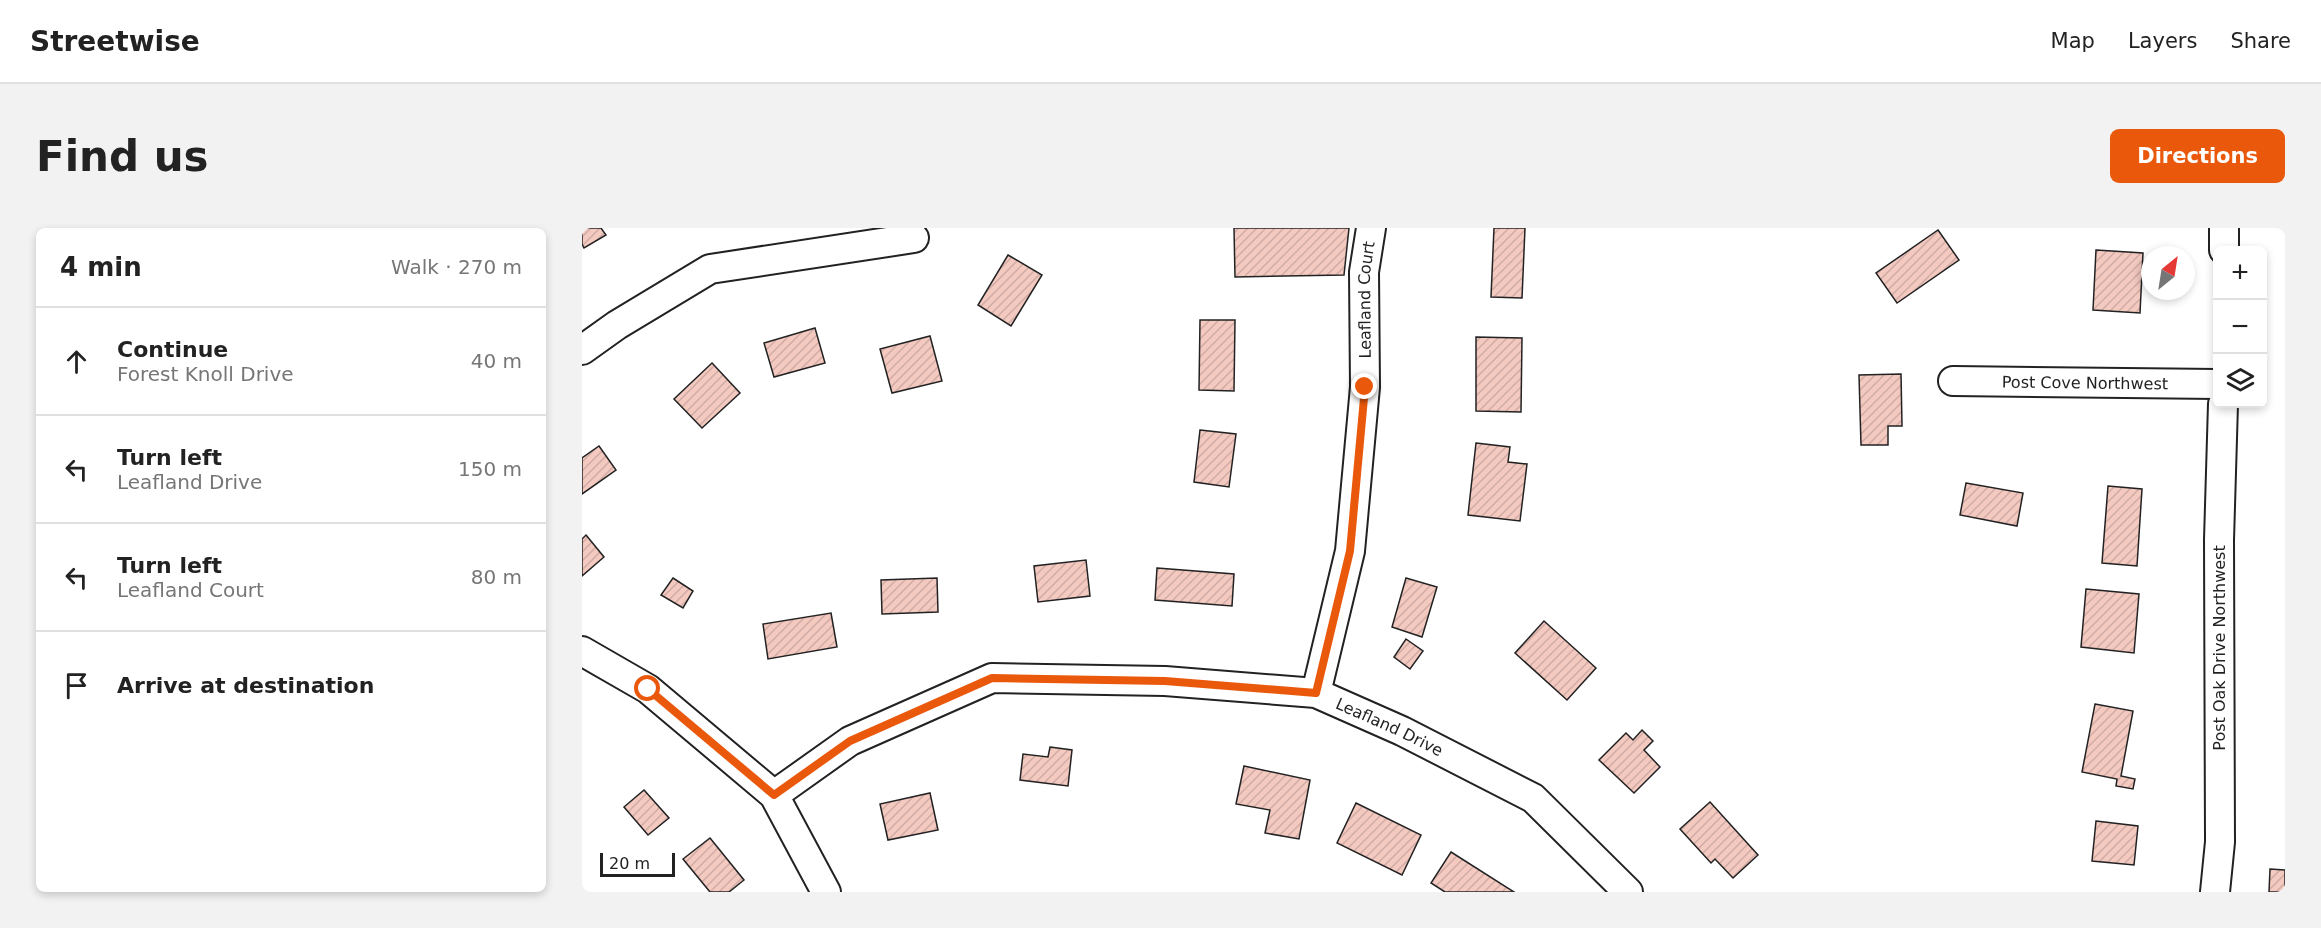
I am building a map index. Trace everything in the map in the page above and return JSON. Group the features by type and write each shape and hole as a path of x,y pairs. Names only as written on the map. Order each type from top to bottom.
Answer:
{"street":[{"name":"Leafland Court","path":"1316,693 1350,551 1365,387 1364,272 1371,228"},
{"path":"2224,228 2224,246"},
{"path":"582,350 617,325 710,269 914,238"},
{"name":"Post Cove Northwest","path":"1953,381 2213,384"},
{"name":"Post Oak Drive Northwest","path":"2215,892 2220,842 2219,540 2223,408"},
{"path":"582,651 648,689 774,795 826,892"},
{"name":"Leafland Drive","path":"774,795 850,741 992,678 1165,681 1316,693 1402,731 1533,798 1628,892"}],"building":[{"path":"582,228 601,228 606,235 584,248"},
{"path":"1234,228 1349,228 1344,275 1235,277"},
{"path":"1494,228 1525,228 1522,298 1491,297"},
{"path":"1938,230 1959,260 1897,303 1876,273"},
{"path":"2096,250 2141,253 2140,313 2093,310"},
{"path":"1008,255 1042,275 1011,326 978,305"},
{"path":"1200,320 1235,320 1234,391 1199,390"},
{"path":"815,328 825,363 774,377 764,343"},
{"path":"930,336 942,381 892,393 880,349"},
{"path":"1476,337 1522,338 1521,412 1476,411"},
{"path":"712,363 740,393 702,428 674,399"},
{"path":"1901,374 1902,426 1888,426 1888,445 1861,445 1859,375"},
{"path":"1200,430 1236,434 1229,487 1194,482"},
{"path":"1476,443 1510,447 1508,462 1527,464 1520,521 1468,515"},
{"path":"599,446 616,470 582,494 582,458"},
{"path":"1966,483 2023,493 2017,526 1960,515"},
{"path":"2108,486 2142,489 2137,566 2102,563"},
{"path":"586,535 604,557 582,576 582,539"},
{"path":"1086,560 1090,596 1038,602 1034,566"},
{"path":"1157,568 1234,574 1232,606 1155,600"},
{"path":"673,578 693,591 683,608 661,595"},
{"path":"937,578 938,612 882,614 881,580"},
{"path":"1406,578 1437,587 1422,637 1392,627"},
{"path":"2086,589 2139,594 2134,653 2081,647"},
{"path":"831,613 837,647 768,659 763,624"},
{"path":"1544,621 1596,668 1567,700 1515,653"},
{"path":"1406,639 1423,651 1410,669 1394,657"},
{"path":"2095,704 2133,711 2121,776 2135,779 2133,789 2116,786 2117,779 2082,772"},
{"path":"1642,730 1653,741 1644,750 1660,767 1634,793 1599,760 1626,733 1633,740"},
{"path":"1050,747 1072,750 1068,786 1020,780 1023,754 1048,757"},
{"path":"1244,766 1310,780 1299,839 1265,833 1270,810 1236,804"},
{"path":"644,790 669,818 648,835 624,807"},
{"path":"930,793 938,830 888,840 880,804"},
{"path":"1710,802 1758,855 1733,878 1715,859 1711,863 1680,829"},
{"path":"1356,803 1421,835 1402,875 1337,843"},
{"path":"2096,821 2138,826 2134,865 2092,861"},
{"path":"710,838 744,880 729,892 710,892 683,859"},
{"path":"1451,852 1514,892 1445,892 1431,883"},
{"path":"2270,869 2285,870 2285,892 2269,892"}],"route":[{"path":"648,689 774,795 850,741 992,678 1165,681 1316,693 1350,551 1365,387"}]}
